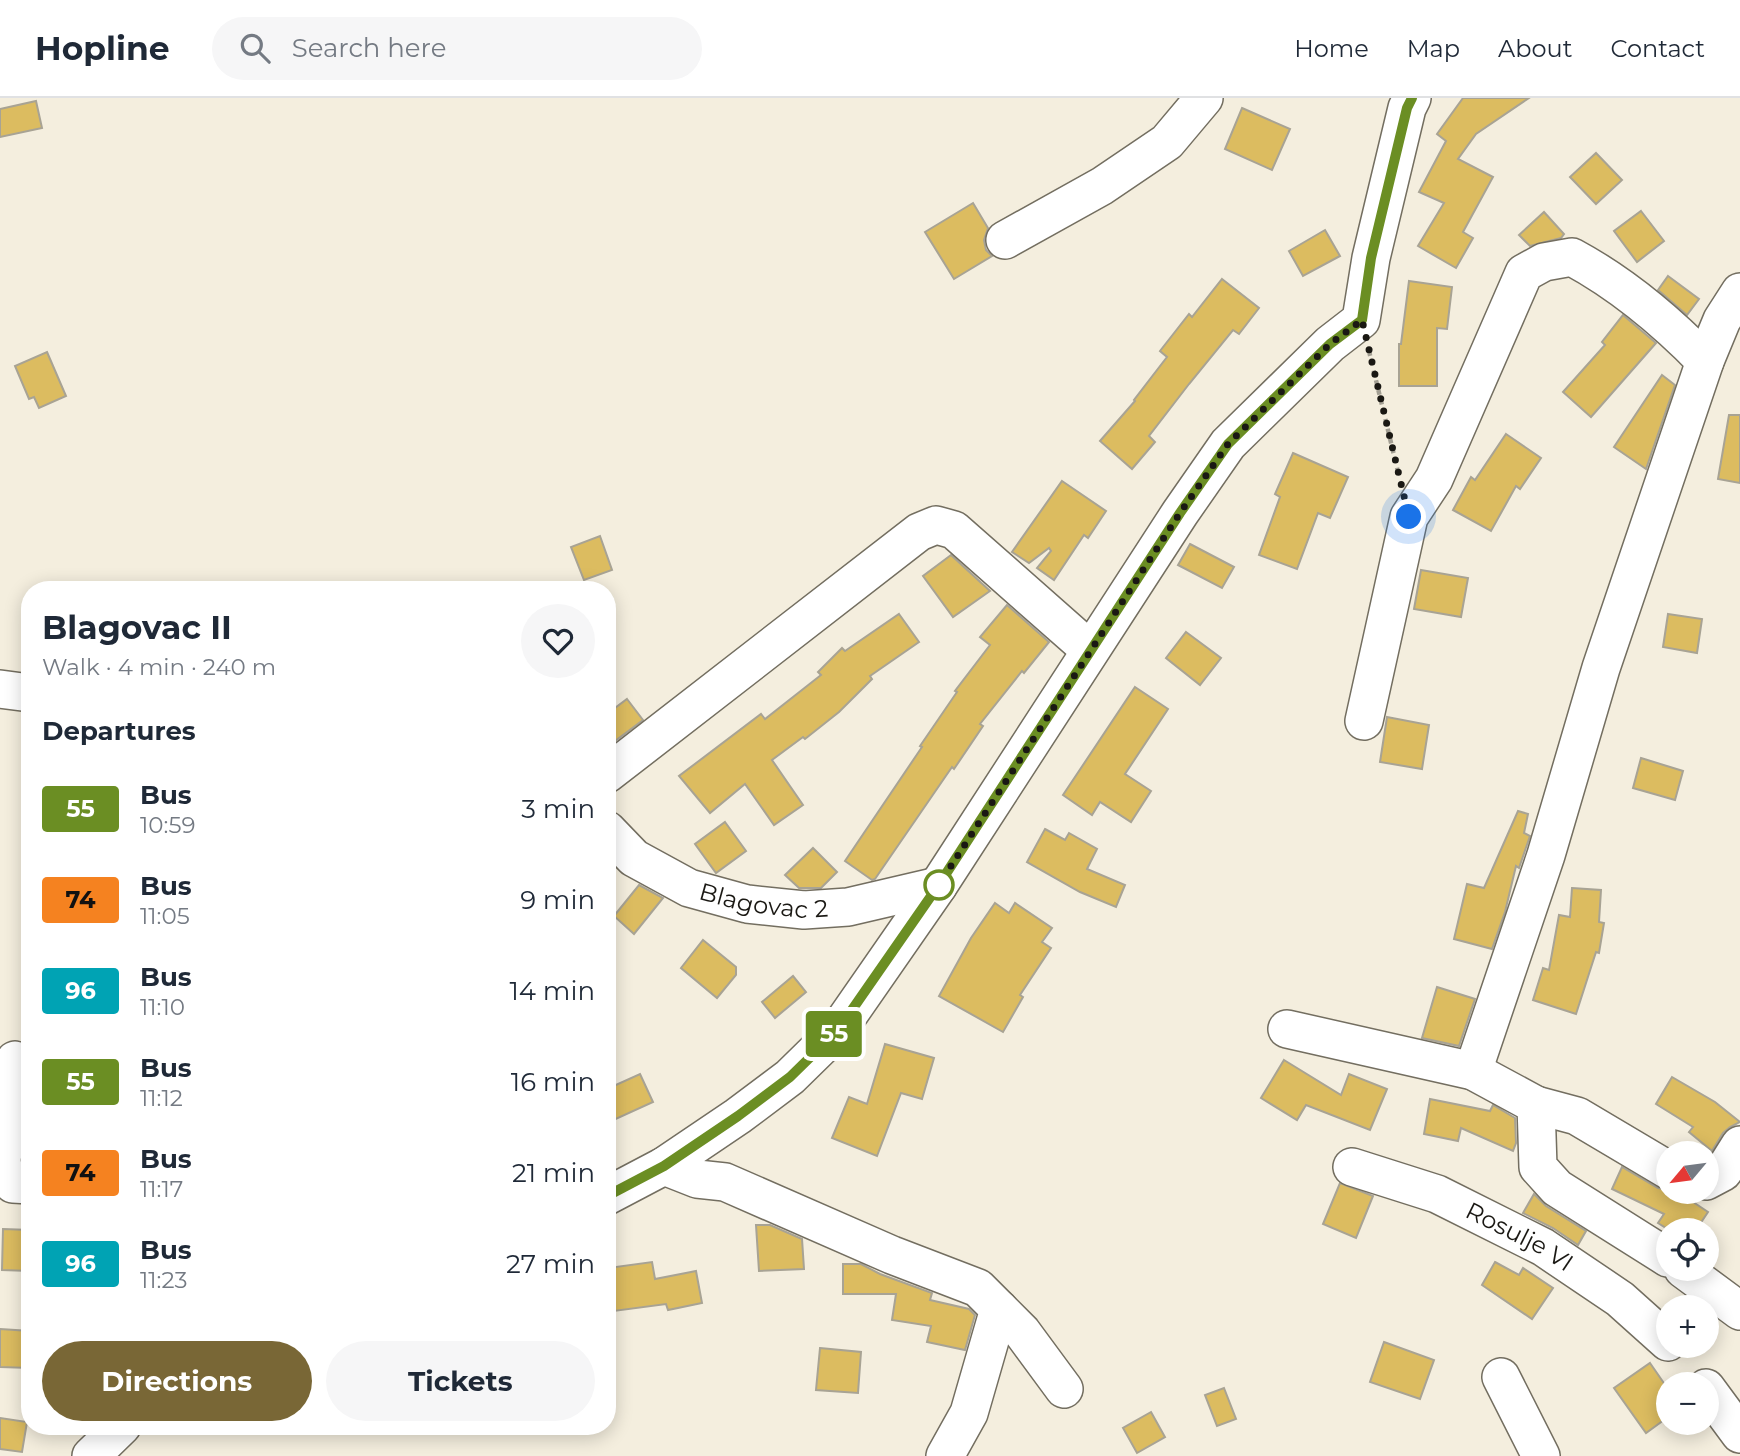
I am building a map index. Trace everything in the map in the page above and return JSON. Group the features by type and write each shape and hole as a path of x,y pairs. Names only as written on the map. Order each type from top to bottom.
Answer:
{"street":[{"path":"1005,240 1091,193 1157,149 1204,98"},
{"path":"616,1191 664,1166 738,1116 790,1077 838,1030 938,886 1090,650 1228,444 1330,344 1362,320 1371,258 1407,108 1412,98"},
{"path":"1364,721 1409,517 1434,479 1524,274 1544,262 1572,257 1621,287 1677,332 1705,361"},
{"path":"1473,1071 1546,855 1601,668 1705,361 1722,320 1740,292"},
{"path":"616,767 919,533 936,525 954,530 1090,650"},
{"path":"0,689 21,692"},
{"name":"Blagovac 2","path":"616,839 634,858 690,888 747,904 804,910 848,907 938,886"},
{"path":"1287,1029 1473,1071 1536,1105 1577,1116 1656,1163"},
{"path":"15,1060 2,1160 4,1175 13,1184 21,1184"},
{"path":"1536,1105 1538,1167 1557,1188 1656,1250"},
{"path":"1719,1174 1740,1145"},
{"path":"664,1166 697,1180 725,1182 892,1255 978,1288 1022,1332 1064,1389"},
{"name":"Rosulje VI","path":"1352,1167 1437,1194 1543,1247 1620,1299 1656,1332"},
{"path":"1699,1281 1740,1311"},
{"path":"945,1456 970,1413 999,1309"},
{"name":"Rosulje VI","path":"1681,1358 1693,1372"},
{"path":"1501,1377 1541,1456"},
{"path":"1719,1406 1740,1434"},
{"path":"91,1456 113,1435"}],"path":[{"path":"1362,320 1409,517"}],"building":[{"path":"1463,98 1529,98 1476,134 1458,159 1493,177 1463,232 1473,238 1456,268 1418,246 1444,203 1419,192 1446,141 1437,134"},
{"path":"36,101 42,128 0,137 0,109"},
{"path":"1242,108 1290,129 1272,170 1225,149"},
{"path":"1596,153 1622,180 1596,204 1570,177"},
{"path":"973,203 988,228 984,240 986,250 992,256 954,279 925,232"},
{"path":"1641,211 1664,241 1637,262 1614,231"},
{"path":"1544,212 1564,234 1561,238 1530,246 1519,235"},
{"path":"1325,230 1340,256 1303,276 1289,251"},
{"path":"1668,276 1699,299 1687,315 1658,290"},
{"path":"1222,279 1259,308 1239,334 1233,330 1189,384 1149,436 1155,442 1132,469 1100,441 1135,401 1167,357 1160,351 1189,314 1192,317"},
{"path":"1409,281 1452,287 1447,329 1437,328 1437,386 1399,386 1399,344"},
{"path":"1623,315 1656,343 1591,417 1563,392 1605,345 1602,342"},
{"path":"47,352 66,396 39,408 34,397 29,399 15,366"},
{"path":"1662,375 1675,385 1646,469 1614,447"},
{"path":"1729,415 1740,415 1740,483 1718,479"},
{"path":"1506,434 1541,458 1520,489 1516,486 1491,531 1453,510 1471,477 1475,480"},
{"path":"1293,453 1348,477 1330,518 1318,513 1297,569 1259,555 1280,497 1275,494"},
{"path":"1062,481 1106,511 1088,538 1084,535 1054,580 1037,568 1051,551 1049,548 1029,563 1012,552"},
{"path":"600,536 612,570 584,580 571,547"},
{"path":"1190,544 1234,567 1222,588 1178,565"},
{"path":"951,555 990,591 953,617 923,576"},
{"path":"1421,570 1468,578 1461,617 1414,609"},
{"path":"1007,605 1049,642 980,724 983,726 954,769 952,767 872,880 845,861 922,747 920,746 957,692 955,691 990,645 980,637"},
{"path":"899,614 919,642 870,676 872,679 839,712 805,739 803,737 772,760 803,805 774,825 745,784 710,813 679,776 761,714 765,719 821,675 818,672 842,648 845,651"},
{"path":"1668,614 1702,619 1697,653 1663,647"},
{"path":"1186,632 1221,658 1200,685 1166,658"},
{"path":"1135,687 1168,709 1125,774 1151,791 1131,822 1100,802 1092,815 1063,795"},
{"path":"627,699 643,720 616,740 616,707"},
{"path":"1387,717 1429,725 1422,769 1380,762"},
{"path":"1641,758 1683,771 1675,800 1633,788"},
{"path":"1518,811 1528,814 1524,833 1530,836 1519,868 1516,866 1505,912 1492,949 1454,939 1467,884 1484,888"},
{"path":"725,822 746,851 716,873 695,844"},
{"path":"1045,829 1065,840 1069,833 1097,849 1087,869 1125,885 1116,907 1080,892 1027,862"},
{"path":"813,848 837,872 821,888 799,888 785,875"},
{"path":"639,885 663,898 634,934 616,918 616,914"},
{"path":"1572,888 1601,890 1599,922 1604,923 1599,953 1596,952 1576,1014 1533,1000 1543,968 1549,970 1559,915 1570,917"},
{"path":"995,903 1009,913 1015,903 1052,928 1042,942 1051,948 1020,995 1023,997 1003,1032 939,996 971,938"},
{"path":"703,940 736,967 736,975 717,998 681,968"},
{"path":"793,976 806,992 775,1018 762,1002"},
{"path":"1437,987 1475,999 1459,1046 1422,1038"},
{"path":"885,1044 934,1058 922,1099 901,1093 877,1156 832,1138 849,1097 867,1104"},
{"path":"1284,1060 1341,1095 1349,1074 1387,1089 1370,1130 1306,1105 1297,1120 1261,1098"},
{"path":"640,1074 653,1102 616,1119 616,1085"},
{"path":"1672,1077 1715,1102 1740,1122 1723,1133 1718,1141 1700,1141 1689,1132 1693,1127 1656,1104"},
{"path":"1430,1099 1490,1111 1493,1105 1515,1118 1516,1143 1513,1151 1461,1128 1458,1141 1424,1134"},
{"path":"1622,1167 1656,1187 1656,1204 1696,1204 1708,1212 1704,1218 1661,1218 1664,1214 1612,1189"},
{"path":"1340,1183 1373,1196 1356,1238 1323,1224"},
{"path":"1534,1194 1546,1206 1586,1231 1578,1245 1553,1228 1523,1213"},
{"path":"756,1225 770,1225 802,1239 804,1269 759,1271"},
{"path":"3,1229 21,1230 21,1271 2,1270"},
{"path":"652,1262 655,1279 696,1271 702,1303 668,1310 666,1304 616,1311 616,1267"},
{"path":"1495,1262 1519,1275 1523,1268 1553,1288 1532,1319 1482,1285"},
{"path":"843,1264 861,1264 932,1293 930,1300 969,1309 975,1315 965,1350 927,1342 931,1326 892,1320 896,1294 843,1294"},
{"path":"0,1329 21,1330 21,1368 0,1367"},
{"path":"1384,1342 1434,1360 1420,1399 1370,1382"},
{"path":"820,1348 861,1352 858,1393 816,1390"},
{"path":"1650,1363 1656,1372 1656,1426 1646,1433 1614,1388"},
{"path":"1224,1388 1236,1419 1217,1426 1205,1395"},
{"path":"1151,1412 1165,1437 1137,1453 1123,1428"},
{"path":"0,1418 21,1421 21,1435 25,1435 22,1452 0,1449"}],"bus line":[{"name":"55","path":"616,1191 664,1166 738,1116 790,1077 838,1030 938,886 1054,705 1228,444 1330,344 1362,320 1371,258 1407,108 1412,98"}],"route":[{"path":"939,885 1054,705 1228,444 1330,344 1362,320 1409,517"}]}
